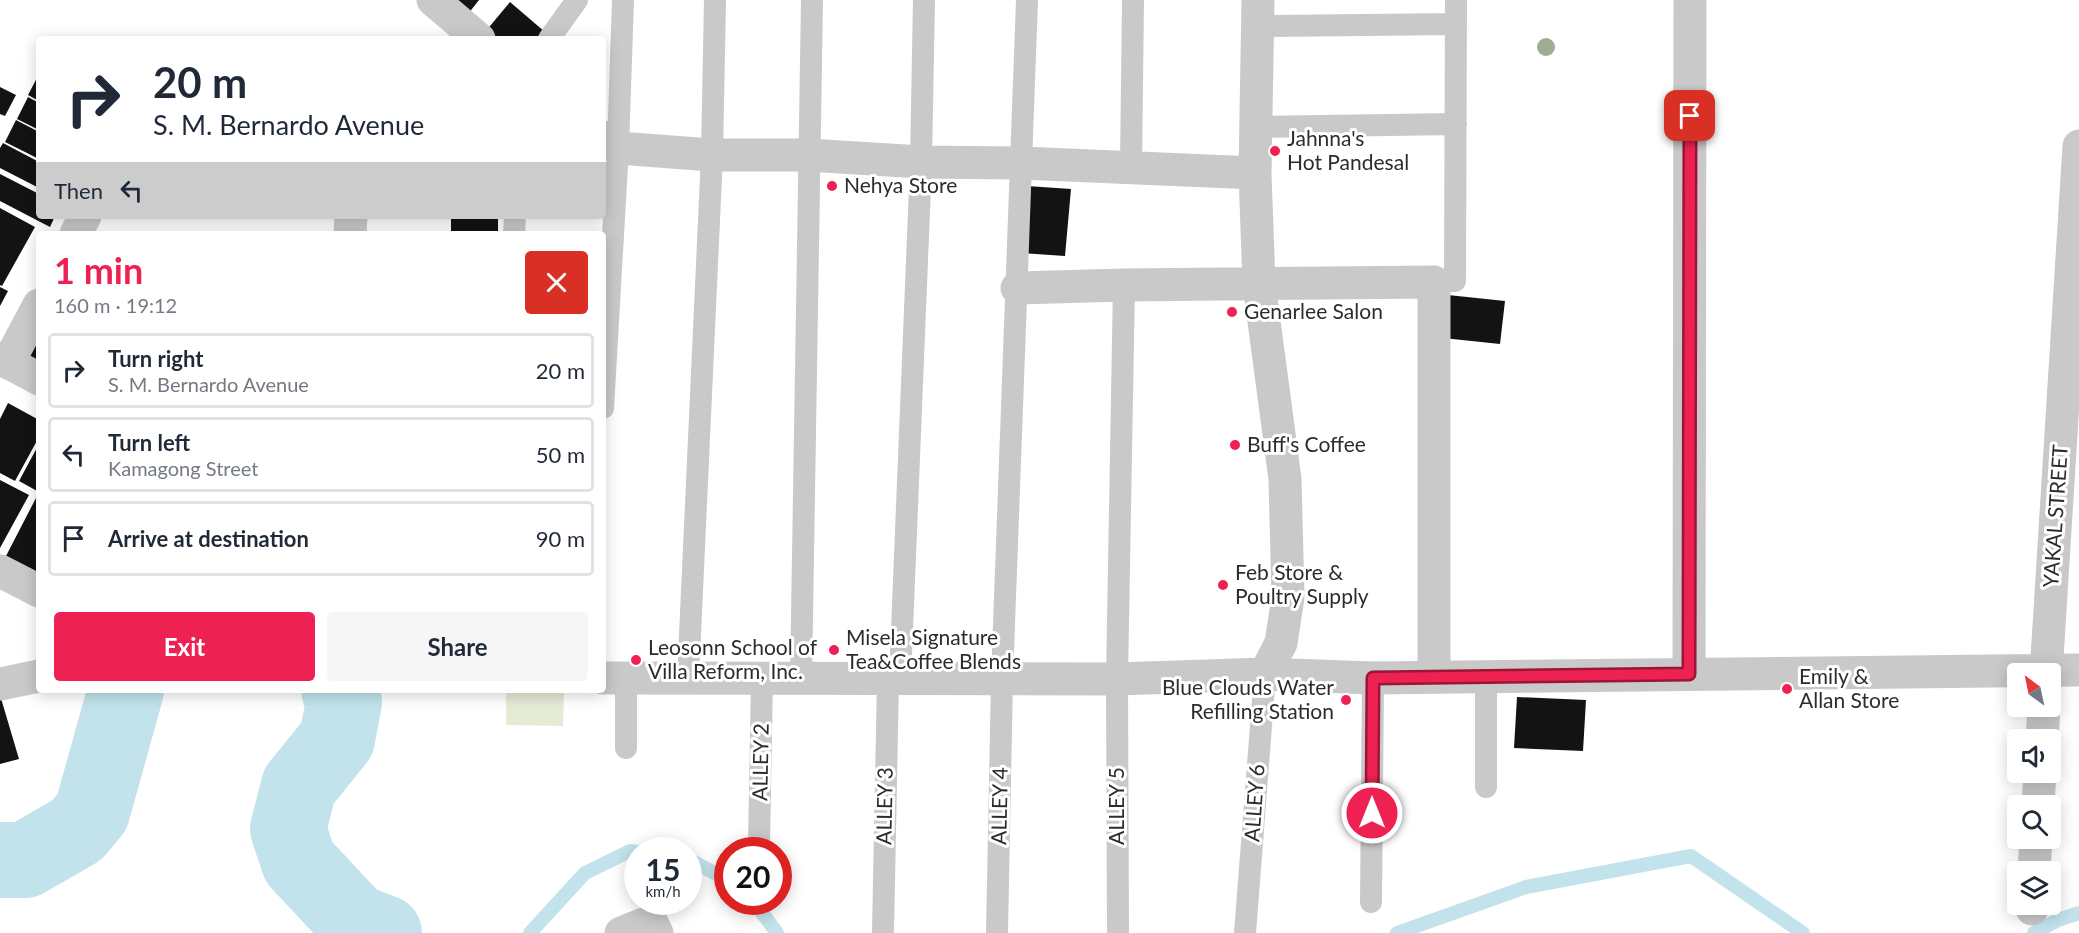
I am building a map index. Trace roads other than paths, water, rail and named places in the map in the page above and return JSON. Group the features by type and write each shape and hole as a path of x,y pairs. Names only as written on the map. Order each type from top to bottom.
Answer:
{"street":[{"path":"433,0 475,36"},
{"path":"1689,674 1690,0"},
{"path":"1258,13 1255,173 1259,284 1285,479 1288,597 1281,643 1265,674"},
{"path":"610,143 712,154 808,155 921,162 1021,163 1255,173"},
{"name":"YAKAL STREET","path":"2047,663 2079,146"},
{"path":"1017,288 1434,282 1434,677"},
{"path":"36,310 4,360 36,377"},
{"path":"0,571 36,589"},
{"path":"2061,671 2079,670"},
{"path":"615,678 1117,679 1265,674 1373,678 2007,672"},
{"path":"0,684 36,676"},
{"path":"621,933 654,927"}],"lane":[{"path":"551,36 577,0"},
{"path":"606,294 610,143 623,0"},
{"path":"688,678 712,154 715,0"},
{"path":"801,679 812,0"},
{"name":"ALLEY 3","path":"883,933 921,162 924,0"},
{"name":"ALLEY 4","path":"997,933 1002,679 1027,0"},
{"path":"1131,167 1133,0"},
{"path":"1434,282 1455,281 1456,0"},
{"path":"1258,13 1456,24"},
{"path":"1257,127 1456,124"},
{"name":"ALLEY 5","path":"1118,933 1117,679 1124,285"},
{"name":"ALLEY 6","path":"1245,933 1265,674"},
{"path":"1486,676 1486,787"},
{"path":"615,678 626,748"},
{"name":"ALLEY 2","path":"759,837 762,678"},
{"path":"1371,902 1373,678"}],"waterway":[{"path":"0,860 25,860 77,830 92,812 125,693"},
{"path":"340,693 344,702 337,739 299,786 288,829 299,862 355,922 384,933"},
{"path":"530,933 585,873 624,854"},
{"path":"1397,933 1526,887 1691,856 1803,933"},
{"path":"702,866 714,873"},
{"path":"2034,933 2058,920 2079,913"},
{"path":"764,915 777,933"}],"place":[{"name":"Jahnna's Hot Pandesal","path":"1275,151"},
{"name":"Nehya Store","path":"832,186"},
{"name":"Genarlee Salon","path":"1232,312"},
{"name":"Buff's Coffee","path":"1235,445"},
{"name":"Feb Store & Poultry Supply","path":"1223,585"},
{"name":"Misela Signature Tea&Coffee Blends","path":"834,650"},
{"name":"Leosonn School of Villa Reform, Inc.","path":"636,660"},
{"name":"Emily & Allan Store","path":"1787,689"},
{"name":"Blue Clouds Water Refilling Station","path":"1346,700"}]}
